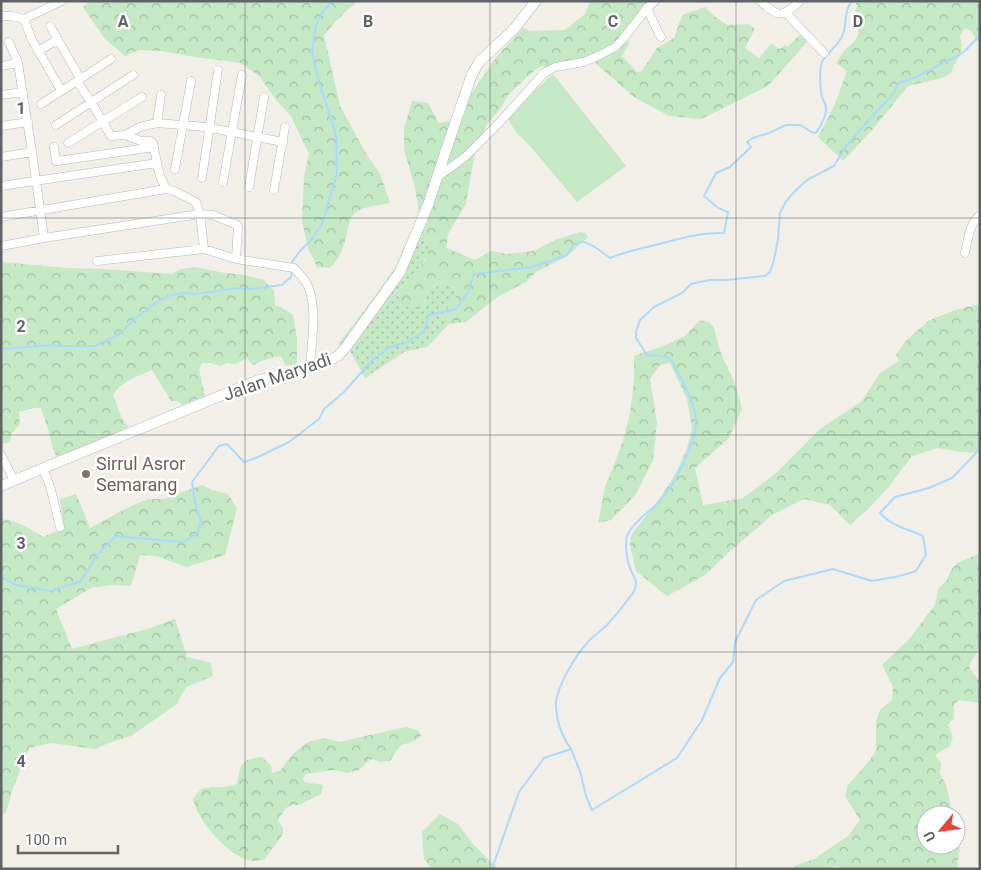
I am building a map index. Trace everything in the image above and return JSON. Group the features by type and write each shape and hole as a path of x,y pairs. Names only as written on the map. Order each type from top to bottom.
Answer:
{"street":[{"path":"1,16 24,19 62,1"},
{"name":"Jalan Maryadi","path":"1,486 259,380 310,368 338,356 397,278 428,205 472,74 480,62 514,29 536,1"},
{"path":"436,178 465,157 544,73 555,67 584,62 615,47 624,39 647,8 655,1"},
{"path":"760,1 777,14 786,13 800,1"},
{"path":"647,8 661,37"},
{"path":"786,13 824,53"},
{"path":"24,19 32,40 61,90"},
{"path":"50,26 110,136 125,135 140,127 157,123 210,128 283,142"},
{"path":"38,51 57,40"},
{"path":"9,42 18,63 44,238"},
{"path":"41,104 111,59"},
{"path":"1,66 18,63"},
{"path":"202,178 218,70"},
{"path":"223,182 242,74"},
{"path":"56,125 133,75"},
{"path":"175,169 191,81"},
{"path":"1,95 23,92"},
{"path":"157,123 161,95"},
{"path":"249,187 264,97"},
{"path":"68,143 142,98"},
{"path":"1,126 28,122"},
{"path":"274,190 285,127"},
{"path":"125,135 141,141 150,140 153,143 160,176 166,189"},
{"path":"54,147 56,161 154,148"},
{"path":"1,157 32,152"},
{"path":"1,186 157,163"},
{"path":"1,217 166,189 196,202 200,214 204,249"},
{"path":"1,246 200,214 213,215 237,225 236,259"},
{"path":"965,254 975,219 980,215"},
{"path":"97,261 204,249 236,259 292,267 305,281 311,296 313,335 310,368"},
{"path":"1,455 14,480"},
{"path":"43,469 50,486 60,527"}],"green space":[{"path":"90,1 357,1 324,35 340,106 364,150 380,174 390,203 369,207 356,212 350,221 344,245 335,262 330,268 317,267 308,248 302,221 304,177 309,154 291,116 276,100 260,77 241,63 161,51 139,50 125,56 105,39 83,7"},
{"path":"590,1 652,1 625,36 629,44 622,56 637,72 642,71 657,48 674,38 682,15 705,7 727,25 748,24 755,29 745,48 759,58 771,44 780,49 785,45 788,47 799,35 808,41 768,86 701,119 669,116 634,97 593,61 562,69 541,66 508,95 486,126 474,157 466,204 448,234 446,248 475,260 491,251 508,254 534,251 555,240 581,232 588,237 566,257 536,272 526,282 496,298 466,322 449,324 446,311 457,295 455,288 447,284 440,283 432,286 420,308 416,309 406,306 400,301 397,294 400,288 416,278 420,266 428,255 428,243 423,232 428,220 419,214 415,188 404,149 404,129 412,101 428,103 439,123 463,118 471,94 497,56 523,28 530,31 565,30 585,14"},
{"path":"855,1 980,1 980,41 977,41 971,31 965,28 960,36 960,53 951,73 942,78 908,86 873,129 843,161 818,137 835,104 847,71 836,63 844,51 855,41 859,33 853,21 857,6"},
{"path":"553,74 626,166 577,202 516,132 508,120 531,94"},
{"path":"419,214 428,220 424,231 428,245 428,254 420,266 415,279 400,288 424,303 431,287 437,283 455,288 457,295 448,306 447,319 449,324 427,347 404,352 365,378 350,351 338,344 395,268"},
{"path":"1,262 171,274 181,269 195,267 264,280 274,291 275,305 293,315 297,339 297,364 286,366 281,356 253,365 247,358 236,364 228,363 220,366 202,363 199,369 205,396 182,405 177,401 171,401 152,370 125,383 113,395 121,416 130,430 78,450 56,456 41,408 33,408 19,412 20,424 12,433 10,442 1,444"},
{"path":"980,304 980,453 938,448 912,456 887,489 850,525 830,505 804,499 772,515 705,575 667,596 636,571 630,545 631,535 660,498 677,471 687,448 692,429 687,399 670,363 660,365 650,379 657,422 653,460 636,494 611,520 598,523 605,487 622,444 630,414 634,381 634,356 685,336 700,320 709,322 713,326 722,356 735,383 742,409 729,438 695,468 703,505 743,498 775,474 820,429 862,401 880,373 899,361 896,355 905,342 928,321 955,310"},
{"path":"202,485 228,494 237,508 225,555 187,567 156,556 140,555 131,586 112,585 91,588 56,609 72,649 147,629 175,619 187,657 211,663 213,676 186,687 177,704 131,736 95,749 51,743 29,748 13,788 6,813 1,814 1,520 17,522 43,537 64,528 60,499 76,494 90,528 148,499 164,499"},
{"path":"980,553 980,649 969,666 980,682 980,703 959,700 954,704 954,719 948,725 953,736 950,746 935,755 941,763 940,773 946,785 951,805 916,805 916,855 959,855 957,869 840,869 840,867 834,866 830,869 795,869 794,866 814,859 848,836 860,820 845,796 848,785 870,760 876,750 876,721 880,710 892,700 893,687 882,665 910,638 935,605 938,589 947,580 951,570 957,563"},
{"path":"406,727 418,730 421,736 401,746 390,761 379,762 373,759 368,761 359,770 347,773 334,770 306,774 303,778 304,782 323,785 321,794 299,805 292,805 286,808 278,820 283,828 283,834 264,860 252,861 244,859 227,848 212,833 195,806 193,799 201,789 237,784 242,764 249,759 262,757 271,765 272,773 280,771 292,755 311,741 325,738 339,742"},
{"path":"440,814 458,824 473,844 498,869 431,869 424,858 422,832"}],"waterway":[{"path":"292,265 300,251 311,240 322,224 337,173 336,135 317,75 312,51 316,25 321,14 332,1"},
{"path":"1,577 16,585 51,591 81,581 97,555 116,536 183,542 198,533 201,520 196,508 192,482 219,446 227,444 244,462 289,442 319,419 324,409 344,392 374,358 390,347 405,343 424,332 429,315 456,309 468,292 474,274 532,267 567,255 574,244 584,242 595,247 610,258 691,236 724,233 728,212 718,208 704,196 716,173 730,167 751,147 747,142 753,138 786,125 801,125 816,133 826,111 821,90 821,65 824,58 841,38 849,5 852,1"},
{"path":"571,749 562,733 557,715 556,703 560,688 568,671 583,648 607,625 634,591 636,581 629,565 626,551 628,534 631,528 660,501 669,489 690,449 695,429 696,420 693,404 671,360 663,356 647,355 636,338 640,320 654,307 682,293 691,284 709,280 765,276 770,272 778,239 780,213 793,193 807,180 834,166 847,145 893,94 899,83 916,77 961,54 980,35"},
{"path":"1,349 50,345 95,346 118,335 137,317 168,296 182,293 197,294 237,288 250,289 282,285 291,277 292,270"},
{"path":"492,869 519,792 544,758 571,749 592,810 677,758 702,720 720,678 733,662 735,642 756,600 784,581 833,569 872,581 916,571 926,555 923,536 894,524 880,513 895,497 929,488 952,478 980,449"}],"place":[{"name":"Sirrul Asror Semarang","path":"86,474"}]}
